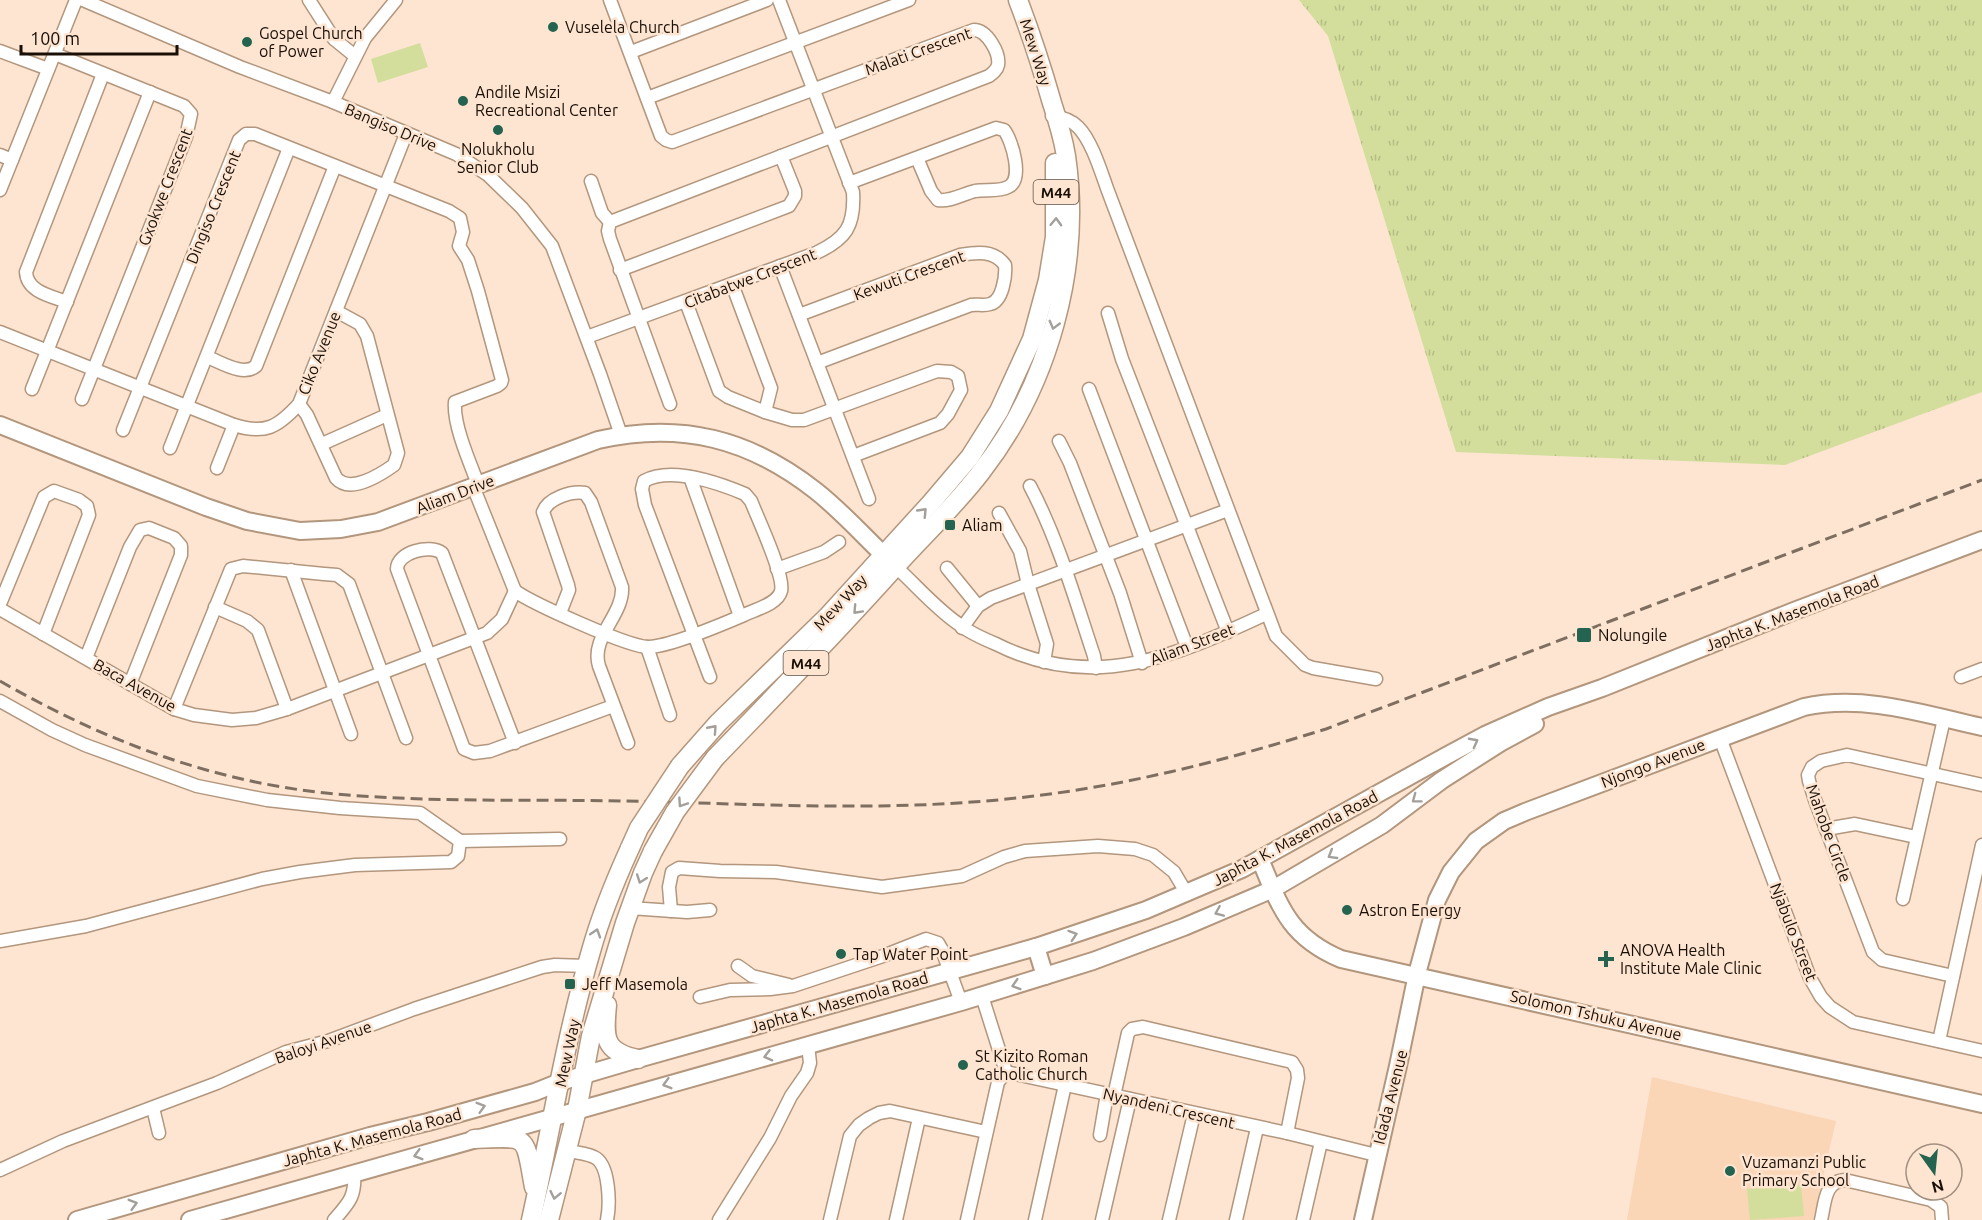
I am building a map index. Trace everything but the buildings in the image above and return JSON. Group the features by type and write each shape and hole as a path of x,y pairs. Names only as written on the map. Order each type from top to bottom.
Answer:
{"main road":[{"name":"Mew Way","path":"549,1220 577,1110 586,1053 611,965 642,873 653,851 675,812 716,758 890,561 970,457 999,411 1032,339 1048,280 1055,237 1054,112 1036,45 1018,0"},
{"name":"Aliam Drive","path":"0,425 206,507 247,521 300,531 341,529 378,522 577,447 621,435 684,433 717,439 757,453 781,465 817,492 890,561"},
{"name":"Japhta K. Masemola Road","path":"77,1220 370,1136 513,1098 638,1059 1036,947 1146,910 1187,894 1260,859 1485,735 1548,707 1982,540"},
{"name":"Mew Way","path":"531,1220 587,966 608,899 639,828 680,766 718,723 827,617 890,561"},
{"name":"Japhta K. Masemola Road","path":"190,1220 229,1214 354,1173 982,996 1184,927 1273,889 1382,825 1442,780 1500,743 1602,688"},
{"name":"Njongo Avenue","path":"1417,974 1441,890 1462,856 1476,841 1504,821 1804,707 1824,703 1879,705 1982,727"},
{"name":"Solomon Tshuku Avenue","path":"1260,859 1286,915 1299,933 1320,949 1341,958 1982,1104"},
{"path":"1036,947 1045,976"},
{"path":"611,965 606,1021 607,1039 616,1052 638,1059"},
{"name":"Idada Avenue","path":"1363,1220 1417,974"},
{"path":"474,1139 512,1137 526,1146 536,1197"}],"street":[{"path":"0,190 6,158 55,54 76,0"},
{"name":"Bangiso Drive","path":"83,0 240,67 333,102 464,159 488,175 522,208 552,246 621,435"},
{"path":"309,0 330,33 355,56"},
{"path":"333,102 371,29 396,0"},
{"path":"625,0 611,3 662,136 666,140 672,142 813,89"},
{"path":"631,52 767,0"},
{"name":"Citabatwe Crescent","path":"587,337 828,248 844,234 852,219 854,203 849,183 779,0"},
{"path":"647,98 909,0"},
{"name":"Malati Crescent","path":"813,89 974,30 980,30 988,36 998,61 995,72 988,76 831,136"},
{"path":"0,51 48,69"},
{"name":"Gxokwe Crescent","path":"55,54 184,106 191,114 186,137 82,399"},
{"path":"67,302 30,286 26,279 26,272 103,74"},
{"path":"33,389 46,351 150,92"},
{"path":"1054,112 1078,126 1095,160 1266,614 1280,641 1305,665 1321,670 1376,679"},
{"path":"849,183 991,129 1000,129 1007,135 1014,153 1014,180 1006,188 980,190 946,200 938,200 931,191 917,158"},
{"name":"Dingiso Crescent","path":"140,387 239,140 250,133 385,186"},
{"name":"Ciko Avenue","path":"0,333 94,368 234,425 247,429 265,429 276,425 299,404 406,134"},
{"path":"610,222 831,136"},
{"path":"170,448 289,148"},
{"path":"620,270 789,206 795,196 795,191 781,156"},
{"path":"207,357 241,370 249,370 256,366 335,166"},
{"path":"591,181 602,213 610,222"},
{"path":"385,186 449,211 459,216 461,221 463,232 459,246 468,260 482,303 502,380 496,386 455,402 455,414 476,485 515,591 560,614 633,645 647,647 661,645 693,634 740,616 778,598 782,590 777,569 748,497 737,491 690,477 655,477 644,481 642,489 645,505 693,634 710,677"},
{"path":"610,222 608,231 620,270 670,404"},
{"name":"Kewuti Crescent","path":"799,315 960,255 986,253 994,255 1005,265 1000,293 990,304 971,305 817,363"},
{"path":"780,266 869,499"},
{"path":"732,284 771,388 765,412"},
{"path":"686,302 719,391 765,412 798,421 936,371 951,372 960,380 960,393 945,419 853,456"},
{"path":"299,404 307,415 336,478 340,482 352,484 364,480 392,466 398,457 364,328 355,320 336,311"},
{"path":"1108,314 1122,359 1228,632"},
{"path":"123,430 140,387"},
{"path":"1089,389 1187,647"},
{"path":"322,444 387,415"},
{"path":"217,468 234,425"},
{"path":"1059,441 1070,463 1130,622 1142,663"},
{"path":"690,477 740,616"},
{"path":"1030,486 1065,570 1096,668"},
{"path":"0,604 44,497 54,491 79,500 87,506 89,514 43,634"},
{"path":"560,614 569,590 543,512 550,502 571,493 585,493 591,502 622,587 621,598 597,650 597,661 628,743"},
{"path":"962,627 978,606 992,598 1228,510"},
{"path":"999,513 1020,551 1047,644 1044,662"},
{"path":"86,658 130,547 138,533 149,528 174,538 181,546 181,555 130,684"},
{"path":"777,569 825,552 839,542"},
{"path":"515,743 442,553 434,548 411,554 398,562 397,569 464,749 482,753 515,743 613,706"},
{"name":"Aliam Street","path":"890,561 941,611 962,627 1012,652 1044,662 1096,668 1142,663 1228,632 1266,614"},
{"path":"174,709 228,573 234,567 291,570 337,576 347,582 406,738"},
{"path":"947,568 978,606"},
{"path":"291,570 351,734"},
{"name":"Baca Avenue","path":"0,609 174,709 216,719 244,720 287,709 475,638 494,627 501,619 515,591"},
{"path":"215,607 247,621 258,630 287,709"},
{"path":"647,647 670,715"},
{"path":"1960,677 1982,669"},
{"path":"0,701 52,730 85,745 197,786 267,800 420,813 460,841 560,839"},
{"path":"1903,899 1944,718"},
{"name":"Njabulo Street","path":"1720,738 1810,978 1821,997 1830,1007 1853,1022 1982,1051"},
{"name":"Mahobe Circle","path":"1953,976 1882,960 1876,956 1870,947 1826,829 1809,781 1810,771 1816,764 1835,756 1846,755 1982,785"},
{"path":"1826,829 1855,824 1916,837"},
{"path":"0,940 86,926 262,879 300,872 354,865 451,862 458,856 460,841"},
{"path":"1939,1041 1982,845"},
{"path":"671,911 670,882 672,872 679,868 720,872 776,873 882,887 962,876 1004,857 1025,851 1098,846 1135,849 1153,855 1174,872 1187,894"},
{"path":"630,908 671,911 710,910"},
{"path":"700,997 730,990 793,986 884,956 926,939 938,943 942,950 961,1002"},
{"name":"Baloyi Avenue","path":"0,1170 63,1141 217,1083 285,1052 328,1041 414,1009 532,970 555,965 587,966"},
{"path":"738,966 752,976 793,986"},
{"path":"967,1220 998,1082 1006,1072 982,996"},
{"path":"1100,1136 1128,1033 1132,1029 1143,1027 1292,1062 1298,1070 1298,1078 1287,1133"},
{"path":"719,1220 770,1138 791,1096 807,1073 810,1063 808,1045"},
{"name":"Nyandeni Crescent","path":"1006,1072 1287,1133 1376,1155"},
{"path":"1038,1219 1065,1085"},
{"path":"1102,1220 1130,1099"},
{"path":"153,1108 159,1133"},
{"path":"830,1220 848,1141 859,1125 879,1113 886,1111 986,1132"},
{"path":"1169,1220 1194,1114"},
{"path":"897,1220 919,1118"},
{"path":"1236,1220 1257,1128"},
{"path":"1303,1220 1322,1142"},
{"path":"566,1151 592,1155 601,1163 607,1184 608,1220"},
{"path":"334,1220 353,1194 354,1173"},
{"path":"1821,1220 1829,1189 1841,1180 1931,1200 1941,1207 1942,1220"}],"shaded area":[{"name":"Vuzamanzi Public Primary School","path":"1652,1077 1836,1121 1813,1220 1627,1220"}],"green space":[{"path":"1299,0 1982,0 1982,392 1785,465 1456,452 1328,36"},
{"path":"420,43 428,67 378,83 371,59"},
{"path":"1801,1184 1804,1216 1750,1220 1747,1189"}],"railway":[{"path":"0,681 77,721 157,754 240,779 326,793 438,799 830,806 932,804 1034,796 1145,777 1218,760 1326,729 1982,480"}],"place":[{"name":"Vuselela Church","path":"553,27"},
{"name":"Gospel Church of Power","path":"247,42"},
{"name":"Andile Msizi Recreational Center","path":"463,101"},
{"name":"Nolukholu Senior Club","path":"498,130"},
{"name":"Aliam","path":"950,525"},
{"name":"Nolungile","path":"1584,635"},
{"name":"Astron Energy","path":"1347,910"},
{"name":"Tap Water Point","path":"841,954"},
{"name":"ANOVA Health Institute Male Clinic","path":"1606,959"},
{"name":"Jeff Masemola","path":"570,984"},
{"name":"St Kizito Roman Catholic Church","path":"963,1065"},
{"name":"Vuzamanzi Public Primary School","path":"1730,1171"}]}
